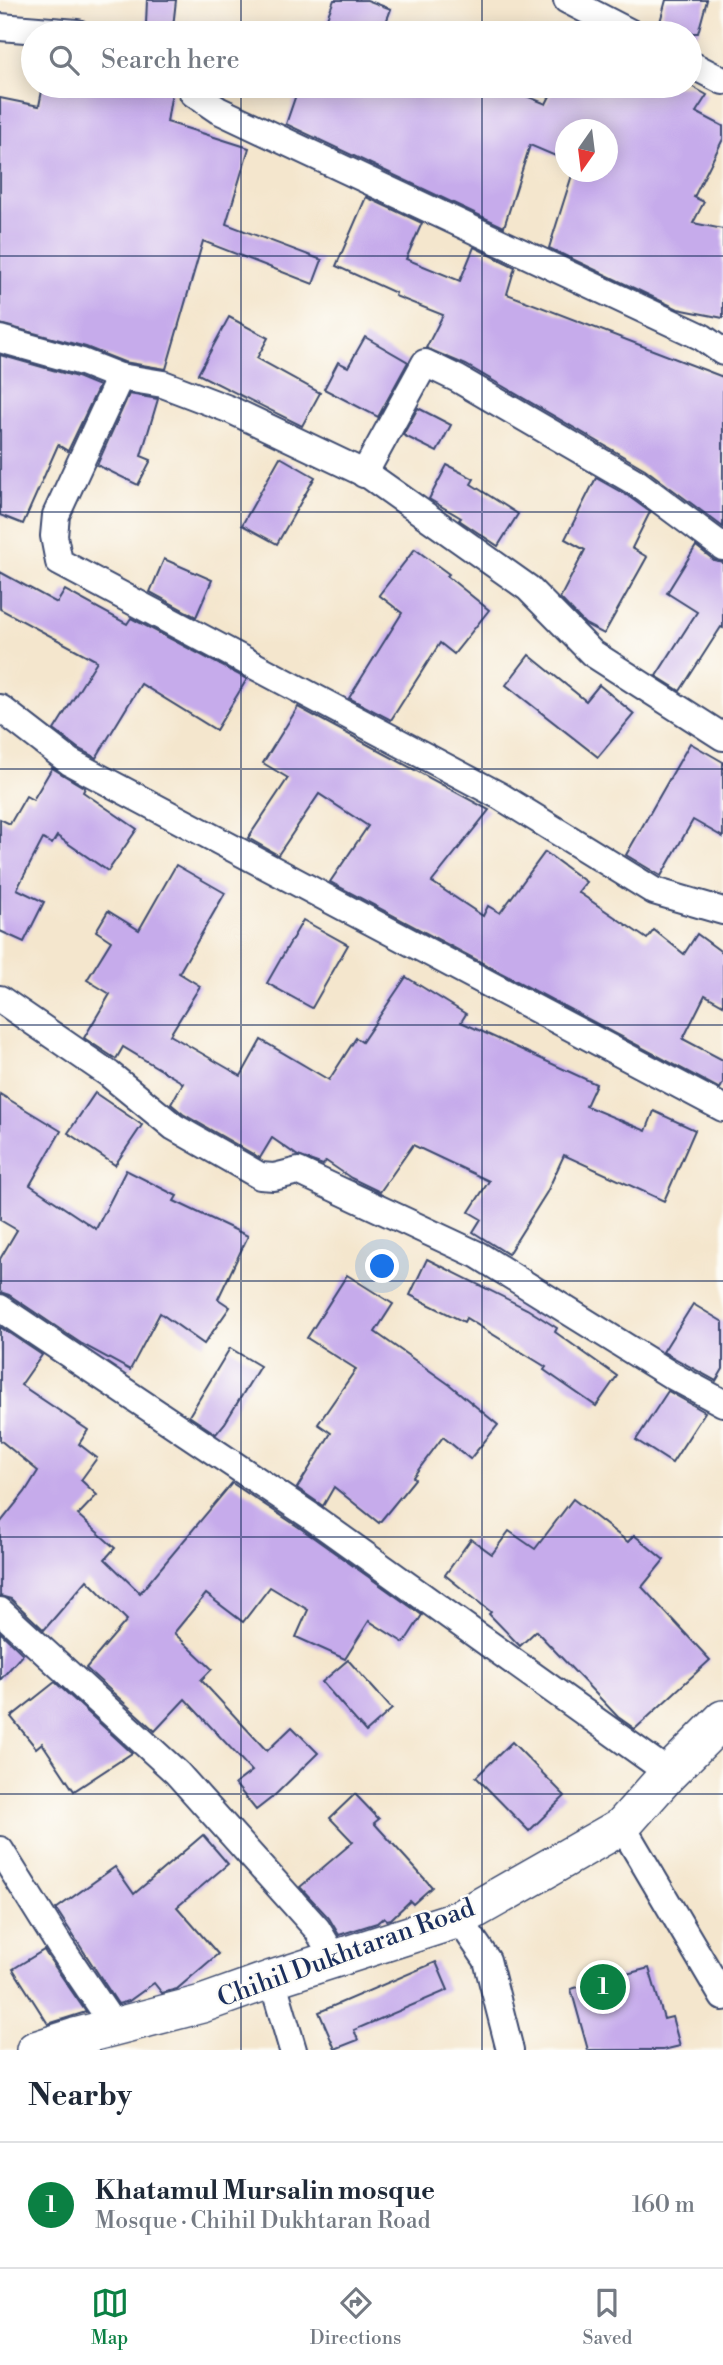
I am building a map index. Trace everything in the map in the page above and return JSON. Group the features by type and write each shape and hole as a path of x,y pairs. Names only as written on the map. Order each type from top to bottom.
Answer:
{"street":[{"path":"567,0 608,21"},
{"path":"0,27 21,29"},
{"path":"702,70 723,81"},
{"path":"200,98 218,110 690,331 723,352"},
{"path":"0,339 82,362 120,377 163,384 230,410 364,474 528,588 593,653 723,737"},
{"path":"364,474 425,363 458,379 637,484 723,547"},
{"path":"120,377 55,515 54,536 58,562 500,796 654,891 723,911"},
{"path":"0,708 70,762 723,1108"},
{"path":"0,999 109,1074 174,1127 260,1177 274,1177 298,1171 478,1255 723,1403"},
{"path":"0,1308 309,1515 669,1773"},
{"path":"0,1611 177,1773 317,1929 335,1959"},
{"name":"Chihil Dukhtaran Road","path":"35,2050 77,2043 115,2026 202,2004 458,1919 622,1826 669,1773 723,1719"},
{"path":"622,1826 723,1997"},
{"path":"0,1850 60,1946 115,2026"},
{"path":"458,1919 487,1960 509,2050"},
{"path":"272,1979 293,2050"}],"building":[{"path":"147,0 176,0 174,21 146,21"},
{"path":"334,0 367,0 391,9 386,21 326,21"},
{"path":"666,0 707,0 701,21 660,21"},
{"path":"702,92 707,95 696,112 723,126 723,139 694,197 704,202 693,223 723,229 723,318 678,309 549,248 570,182 618,182 618,119 555,119 555,156 530,145 504,227 286,124 295,98 531,98 546,104 549,98 702,98"},
{"path":"0,98 39,106 41,98 171,98 167,122 249,148 226,224 322,260 313,284 203,241 166,369 124,362 86,347 0,324"},
{"path":"366,197 422,223 406,259 460,281 474,247 515,267 507,294 723,377 723,527 645,469 466,365 426,348 443,315 395,296 396,293 336,266"},
{"path":"229,317 268,338 257,358 320,393 302,426 198,374"},
{"path":"365,337 408,362 378,417 324,389 338,362 348,367"},
{"path":"0,355 99,386 68,451 58,445 23,524 0,515"},
{"path":"129,394 158,399 141,456 151,460 138,485 97,465"},
{"path":"418,408 451,425 437,452 403,435"},
{"path":"280,457 315,477 277,544 242,525"},
{"path":"447,465 474,479 471,484 518,514 498,546 459,520 461,518 429,499"},
{"path":"596,478 650,512 632,548 647,557 604,634 585,624 560,598 585,550 565,539"},
{"path":"696,546 714,560 723,562 723,628 721,627 680,691 656,676 697,612 667,593"},
{"path":"415,549 449,574 447,576 489,610 454,654 440,643 391,720 349,698 402,613 379,595"},
{"path":"164,559 212,580 196,617 150,592"},
{"path":"0,572 57,603 65,590 127,624 131,618 247,679 216,730 141,684 96,758 54,730 97,661 0,609"},
{"path":"529,655 586,701 599,685 634,714 598,757 506,685"},
{"path":"298,707 489,810 432,882 483,916 488,906 500,913 545,852 586,882 578,892 647,939 654,930 684,954 697,934 723,953 723,1005 705,995 683,1039 723,1060 723,1083 720,1089 330,882 368,826 319,794 278,855 248,838 288,778 263,763"},
{"path":"690,743 723,762 723,837 693,820 661,876 626,855"},
{"path":"52,768 85,788 83,792 137,829 108,871 57,836 52,844 43,839 17,889 44,902 24,942 0,931 0,819 10,824 26,796 33,800"},
{"path":"176,865 225,893 179,973 200,986 170,1035 241,1076 261,1040 329,1080 356,1038 362,1042 406,977 466,1014 461,1022 596,1084 586,1106 646,1131 654,1111 695,1130 664,1201 564,1155 547,1192 508,1254 473,1232 481,1219 469,1212 489,1181 413,1145 380,1192 351,1178 326,1161 323,1165 298,1156 272,1138 260,1158 183,1114 171,1104 183,1083 123,1047 116,1059 84,1038 110,994 87,980 111,941 96,931 108,911 139,930"},
{"path":"303,920 348,945 312,1008 267,983"},
{"path":"95,1093 142,1125 115,1165 68,1133"},
{"path":"0,1094 61,1131 30,1185 96,1229 126,1170 177,1196 174,1201 248,1236 218,1299 230,1307 204,1344 160,1313 130,1370 82,1344 9,1295 0,1292 0,1259 17,1230 0,1220"},
{"path":"427,1259 527,1309 557,1328 555,1332 617,1376 596,1406 544,1370 546,1367 466,1318 464,1322 410,1295"},
{"path":"347,1275 393,1304 375,1332 450,1385 498,1425 470,1459 443,1437 413,1477 415,1479 379,1523 334,1487 323,1506 297,1488 331,1433 318,1424 356,1369 307,1338"},
{"path":"693,1304 723,1322 723,1369 716,1381 663,1352"},
{"path":"0,1327 42,1355 21,1385 88,1430 79,1444 97,1458 81,1480 97,1495 78,1515 115,1548 105,1559 140,1593 232,1483 422,1615 404,1643 369,1621 345,1659 296,1637 308,1610 270,1587 243,1622 206,1594 174,1633 212,1669 201,1680 267,1751 292,1727 318,1753 256,1810 235,1784 252,1771 185,1699 155,1731 86,1668 127,1620 87,1580 44,1630 11,1599 0,1596 0,1523 38,1471 0,1440"},
{"path":"230,1348 260,1366 216,1434 189,1416"},
{"path":"668,1391 705,1412 672,1463 636,1440"},
{"path":"573,1499 628,1542 634,1535 664,1560 642,1587 710,1660 635,1729 618,1717 536,1631 520,1646 489,1614 491,1612 445,1575 471,1539 492,1554 509,1531 535,1549"},
{"path":"0,1632 23,1654 0,1680"},
{"path":"348,1660 392,1709 366,1732 322,1682"},
{"path":"55,1682 132,1753 74,1791 42,1743 36,1748 11,1717"},
{"path":"512,1742 565,1796 529,1831 476,1777"},
{"path":"355,1794 379,1819 374,1823 432,1887 413,1904 410,1901 391,1919 384,1917 377,1923 339,1935 329,1918 300,1887 353,1842 330,1818"},
{"path":"203,1835 228,1864 177,1907 218,1954 177,1989 162,1993 154,1983 129,2001 118,2004 56,1909 115,1867 134,1894"},
{"path":"44,1950 86,2012 48,2024 13,1969"},
{"path":"436,1962 448,1990 354,2030 358,2040 335,2049 319,2012"},
{"path":"649,1968 664,2019 672,2017 680,2046 663,2050 588,2050 571,1989"}],"place":[{"name":"Khatamul Mursalin mosque","path":"603,1987"}]}
